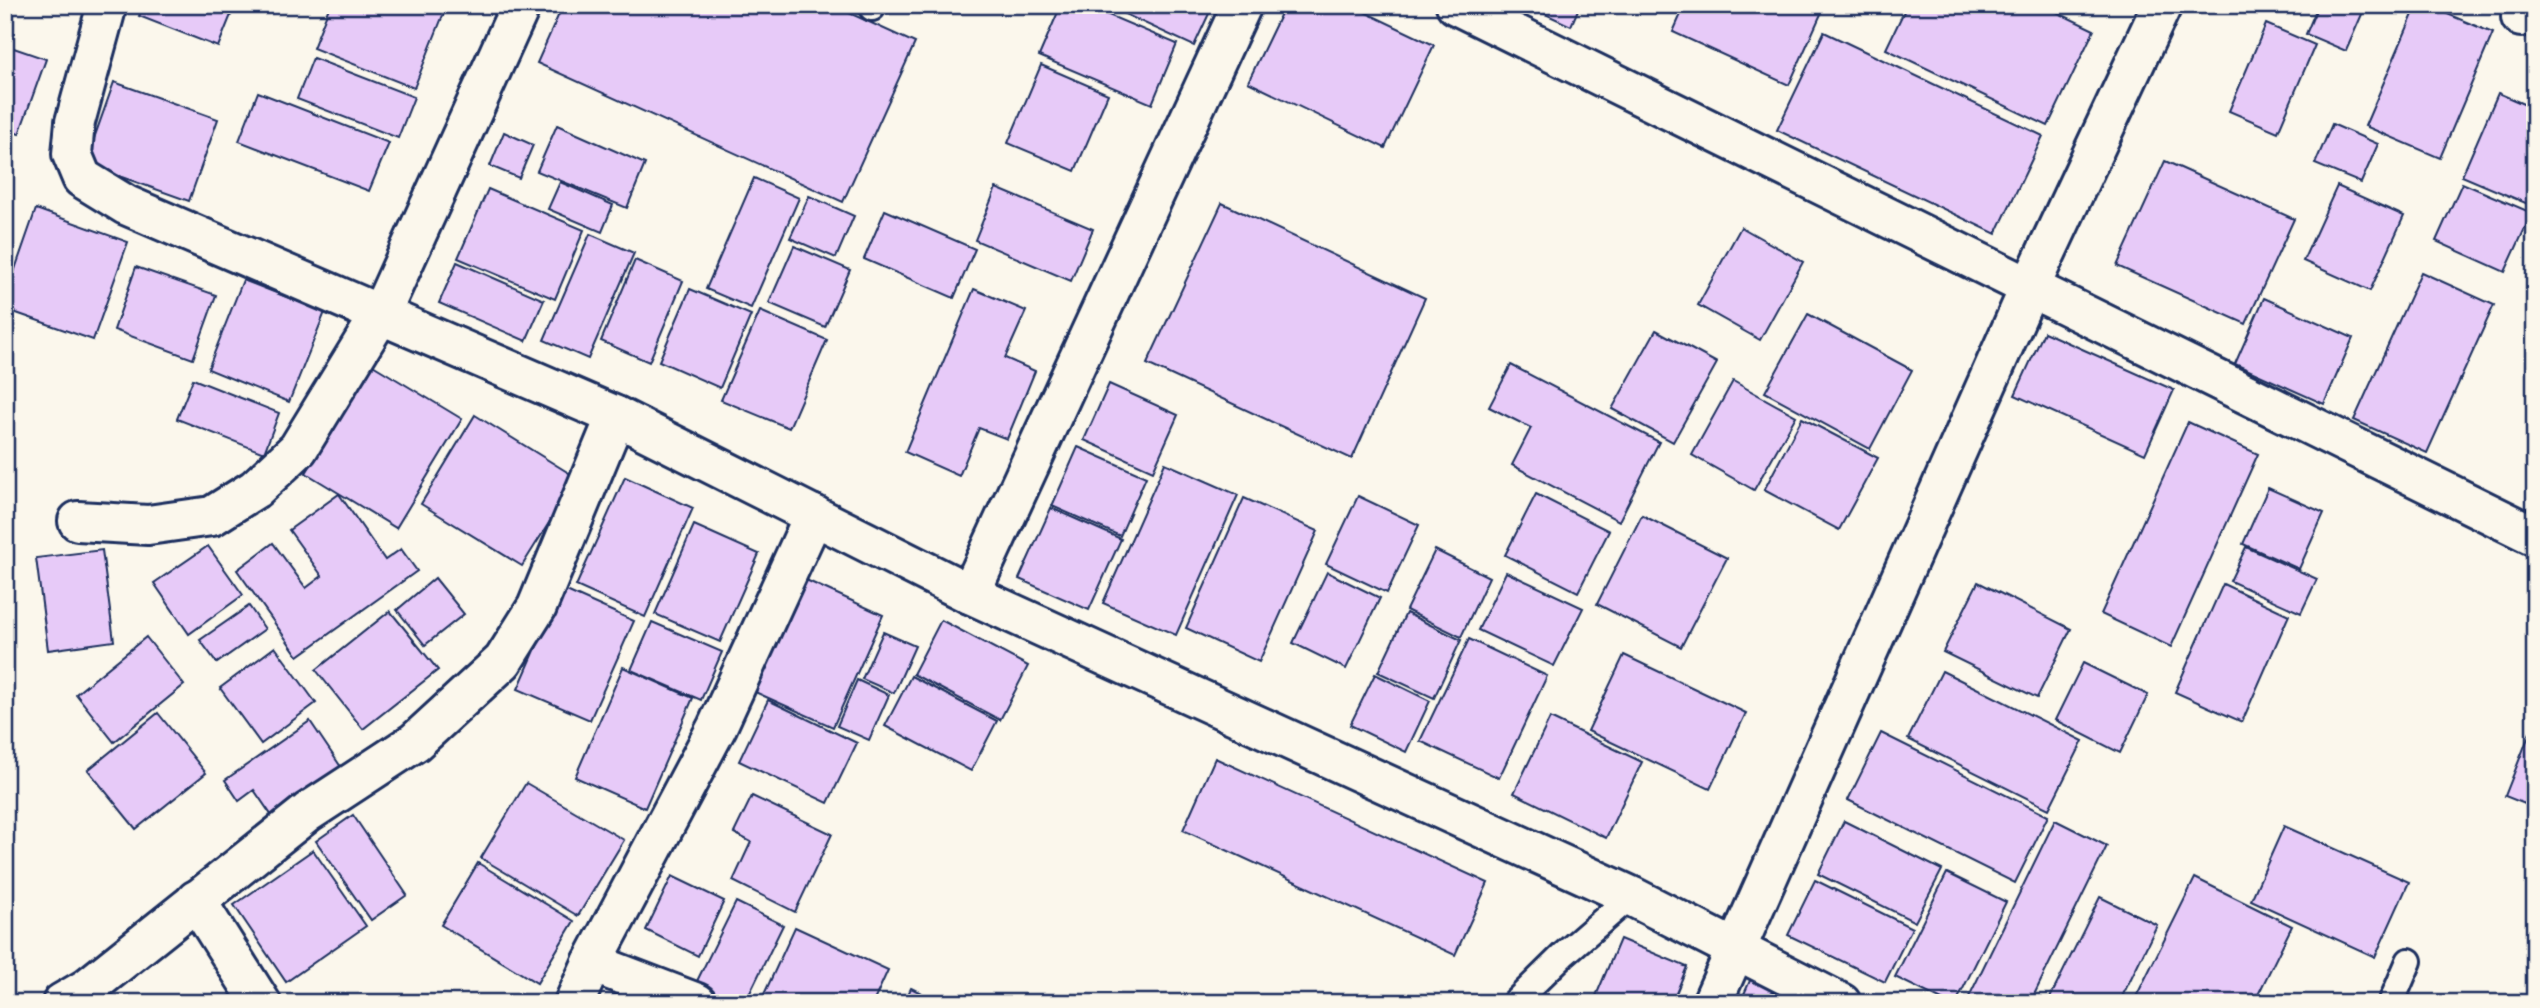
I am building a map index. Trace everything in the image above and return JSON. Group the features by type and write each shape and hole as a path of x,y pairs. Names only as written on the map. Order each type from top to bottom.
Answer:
{"street":[{"path":"107,5 75,122 72,154 82,178 126,205 616,416 970,594 1631,896 1841,1003"},
{"path":"78,522 148,524 212,516 255,489 298,449 380,315 521,5"},
{"path":"970,594 1242,5"},
{"path":"1455,5 2535,537"},
{"path":"1712,1003 2029,289 2162,5"},
{"path":"62,1003 86,989 308,812 415,741 503,661 537,607 616,416"},
{"path":"574,1003 592,963 717,727 814,515"},
{"path":"196,901 261,1003"},
{"path":"592,963 696,1003"}],"lane":[{"path":"1514,1003 1564,954 1631,896"},
{"path":"2391,1003 2409,961"}],"building":[{"path":"144,5 235,5 218,47 139,16"},
{"path":"330,5 447,5 414,88 313,48"},
{"path":"563,5 832,5 915,43 843,202 537,63"},
{"path":"1061,5 1085,5 1177,44 1152,104 1039,56"},
{"path":"1118,5 1213,5 1194,46 1116,10"},
{"path":"1285,5 1350,5 1434,45 1385,148 1248,82"},
{"path":"1526,5 1580,5 1571,26"},
{"path":"1685,5 1825,5 1789,85 1673,32"},
{"path":"1907,5 2042,5 2094,30 2048,126 1886,49"},
{"path":"2318,5 2366,5 2346,51 2306,34"},
{"path":"2417,5 2426,5 2493,33 2440,158 2365,126"},
{"path":"2481,5 2512,5 2507,16"},
{"path":"2266,24 2315,45 2278,132 2229,111"},
{"path":"1824,32 2043,136 1996,234 1777,130"},
{"path":"5,45 46,59 19,134 5,129"},
{"path":"313,58 414,97 398,138 297,99"},
{"path":"1041,65 1108,94 1075,171 1008,143"},
{"path":"114,82 218,119 189,201 85,164"},
{"path":"258,92 389,143 369,191 239,141"},
{"path":"2498,93 2535,109 2535,207 2462,176"},
{"path":"2332,124 2378,144 2361,183 2315,164"},
{"path":"557,125 645,164 627,208 537,171"},
{"path":"504,132 533,145 519,178 490,166"},
{"path":"2165,161 2294,219 2246,324 2117,266"},
{"path":"754,178 799,198 751,308 706,289"},
{"path":"560,182 613,205 602,232 548,209"},
{"path":"2462,183 2532,213 2505,272 2436,241"},
{"path":"2337,186 2404,216 2370,291 2303,261"},
{"path":"996,188 1093,229 1071,281 975,240"},
{"path":"488,189 584,230 555,299 458,258"},
{"path":"809,196 854,216 836,258 790,238"},
{"path":"1222,203 1425,298 1352,459 1147,364"},
{"path":"36,209 128,242 93,340 5,309 5,298"},
{"path":"885,210 975,249 954,298 864,259"},
{"path":"1741,227 1803,262 1760,340 1698,305"},
{"path":"590,234 634,253 588,359 544,340"},
{"path":"794,246 850,270 825,327 769,303"},
{"path":"635,260 683,281 649,362 601,341"},
{"path":"457,262 544,300 526,341 439,303"},
{"path":"136,267 216,295 193,359 114,330"},
{"path":"2421,272 2494,305 2427,453 2354,420"},
{"path":"243,280 325,312 289,402 208,369"},
{"path":"690,289 751,315 720,388 659,361"},
{"path":"974,289 1026,311 1005,358 1035,371 1007,439 979,428 959,476 905,452"},
{"path":"2264,298 2353,338 2324,404 2235,364"},
{"path":"760,311 827,340 789,428 721,400"},
{"path":"1808,314 1912,370 1870,449 1765,392"},
{"path":"1656,330 1717,363 1673,442 1612,409"},
{"path":"2044,332 2174,390 2145,454 2015,395"},
{"path":"371,364 462,419 396,528 306,473"},
{"path":"1511,365 1659,442 1619,521 1512,465 1531,428 1489,407"},
{"path":"193,379 279,413 264,453 177,419"},
{"path":"1733,381 1796,416 1754,490 1692,455"},
{"path":"1109,384 1178,415 1153,471 1084,440"},
{"path":"475,415 577,478 522,566 421,504"},
{"path":"1802,418 1878,458 1839,530 1764,490"},
{"path":"2188,422 2258,454 2171,647 2101,614"},
{"path":"1078,447 1146,477 1120,536 1052,506"},
{"path":"1165,463 1238,495 1176,635 1103,603"},
{"path":"625,477 693,508 645,617 576,586"},
{"path":"2268,488 2324,513 2299,569 2243,544"},
{"path":"339,494 385,560 401,549 417,571 298,656 237,570 273,543 306,588 322,576 289,530"},
{"path":"1536,494 1609,531 1578,592 1505,555"},
{"path":"1358,496 1419,525 1387,593 1326,564"},
{"path":"1244,498 1318,531 1259,662 1186,628"},
{"path":"1051,508 1121,539 1089,610 1019,579"},
{"path":"1642,515 1727,558 1681,647 1597,604"},
{"path":"694,525 759,554 720,642 655,614"},
{"path":"208,546 243,595 189,634 154,583"},
{"path":"2246,547 2317,579 2301,613 2230,581"},
{"path":"102,550 114,641 48,650 36,558"},
{"path":"1435,550 1489,577 1461,637 1406,610"},
{"path":"1327,572 1380,598 1346,669 1293,643"},
{"path":"1506,572 1583,608 1554,666 1478,630"},
{"path":"435,578 464,614 425,645 397,610"},
{"path":"806,580 883,615 833,727 755,692"},
{"path":"1978,582 2071,629 2037,698 1943,652"},
{"path":"2223,584 2289,615 2242,722 2175,692"},
{"path":"562,589 634,621 590,720 518,689"},
{"path":"249,606 265,629 217,663 200,640"},
{"path":"390,611 438,670 363,729 316,670"},
{"path":"1406,613 1461,640 1434,698 1378,672"},
{"path":"941,620 1028,666 1000,720 913,674"},
{"path":"652,622 722,652 701,700 631,670"},
{"path":"883,632 915,646 894,693 862,679"},
{"path":"146,637 184,685 114,742 76,694"},
{"path":"1469,639 1547,676 1499,778 1420,741"},
{"path":"275,647 316,703 261,744 220,688"},
{"path":"1624,655 1746,713 1710,789 1588,731"},
{"path":"2083,663 2148,695 2120,753 2055,720"},
{"path":"623,667 693,698 645,808 575,777"},
{"path":"1942,671 2083,741 2049,809 1908,739"},
{"path":"1375,674 1430,701 1406,752 1350,725"},
{"path":"911,676 997,721 971,771 885,726"},
{"path":"857,680 889,695 869,740 837,726"},
{"path":"768,700 857,743 828,803 739,761"},
{"path":"158,713 206,773 136,829 88,770"},
{"path":"1550,718 1642,762 1606,838 1514,793"},
{"path":"2535,720 2535,808 2505,796"},
{"path":"310,721 343,770 274,819 254,790 239,801 225,780"},
{"path":"1881,733 2048,816 2015,883 1848,800"},
{"path":"1215,758 1488,883 1455,955 1183,830"},
{"path":"526,783 624,840 578,916 481,858"},
{"path":"752,796 832,834 795,912 733,881 751,842 734,833"},
{"path":"353,815 407,895 371,920 316,841"},
{"path":"2055,820 2107,846 2030,1003 1966,1003"},
{"path":"1844,821 1942,870 1915,922 1818,874"},
{"path":"2284,826 2409,882 2375,957 2251,900"},
{"path":"313,850 366,926 286,982 234,905"},
{"path":"478,863 574,921 537,983 441,925"},
{"path":"1947,873 2006,902 1956,1003 1948,1003 1895,977"},
{"path":"672,876 724,901 698,956 646,930"},
{"path":"2195,878 2292,926 2254,1003 2133,1003"},
{"path":"1815,880 1912,928 1885,982 1788,935"},
{"path":"2100,897 2157,925 2119,1003 2054,1003 2049,1000"},
{"path":"736,902 783,925 745,1003 732,1003 695,985"},
{"path":"795,927 888,970 873,1003 760,1003"},
{"path":"1620,939 1687,967 1672,1003 1593,1003"},
{"path":"1752,976 1813,1003 1740,1003"},
{"path":"911,988 941,1003 904,1003"}]}
